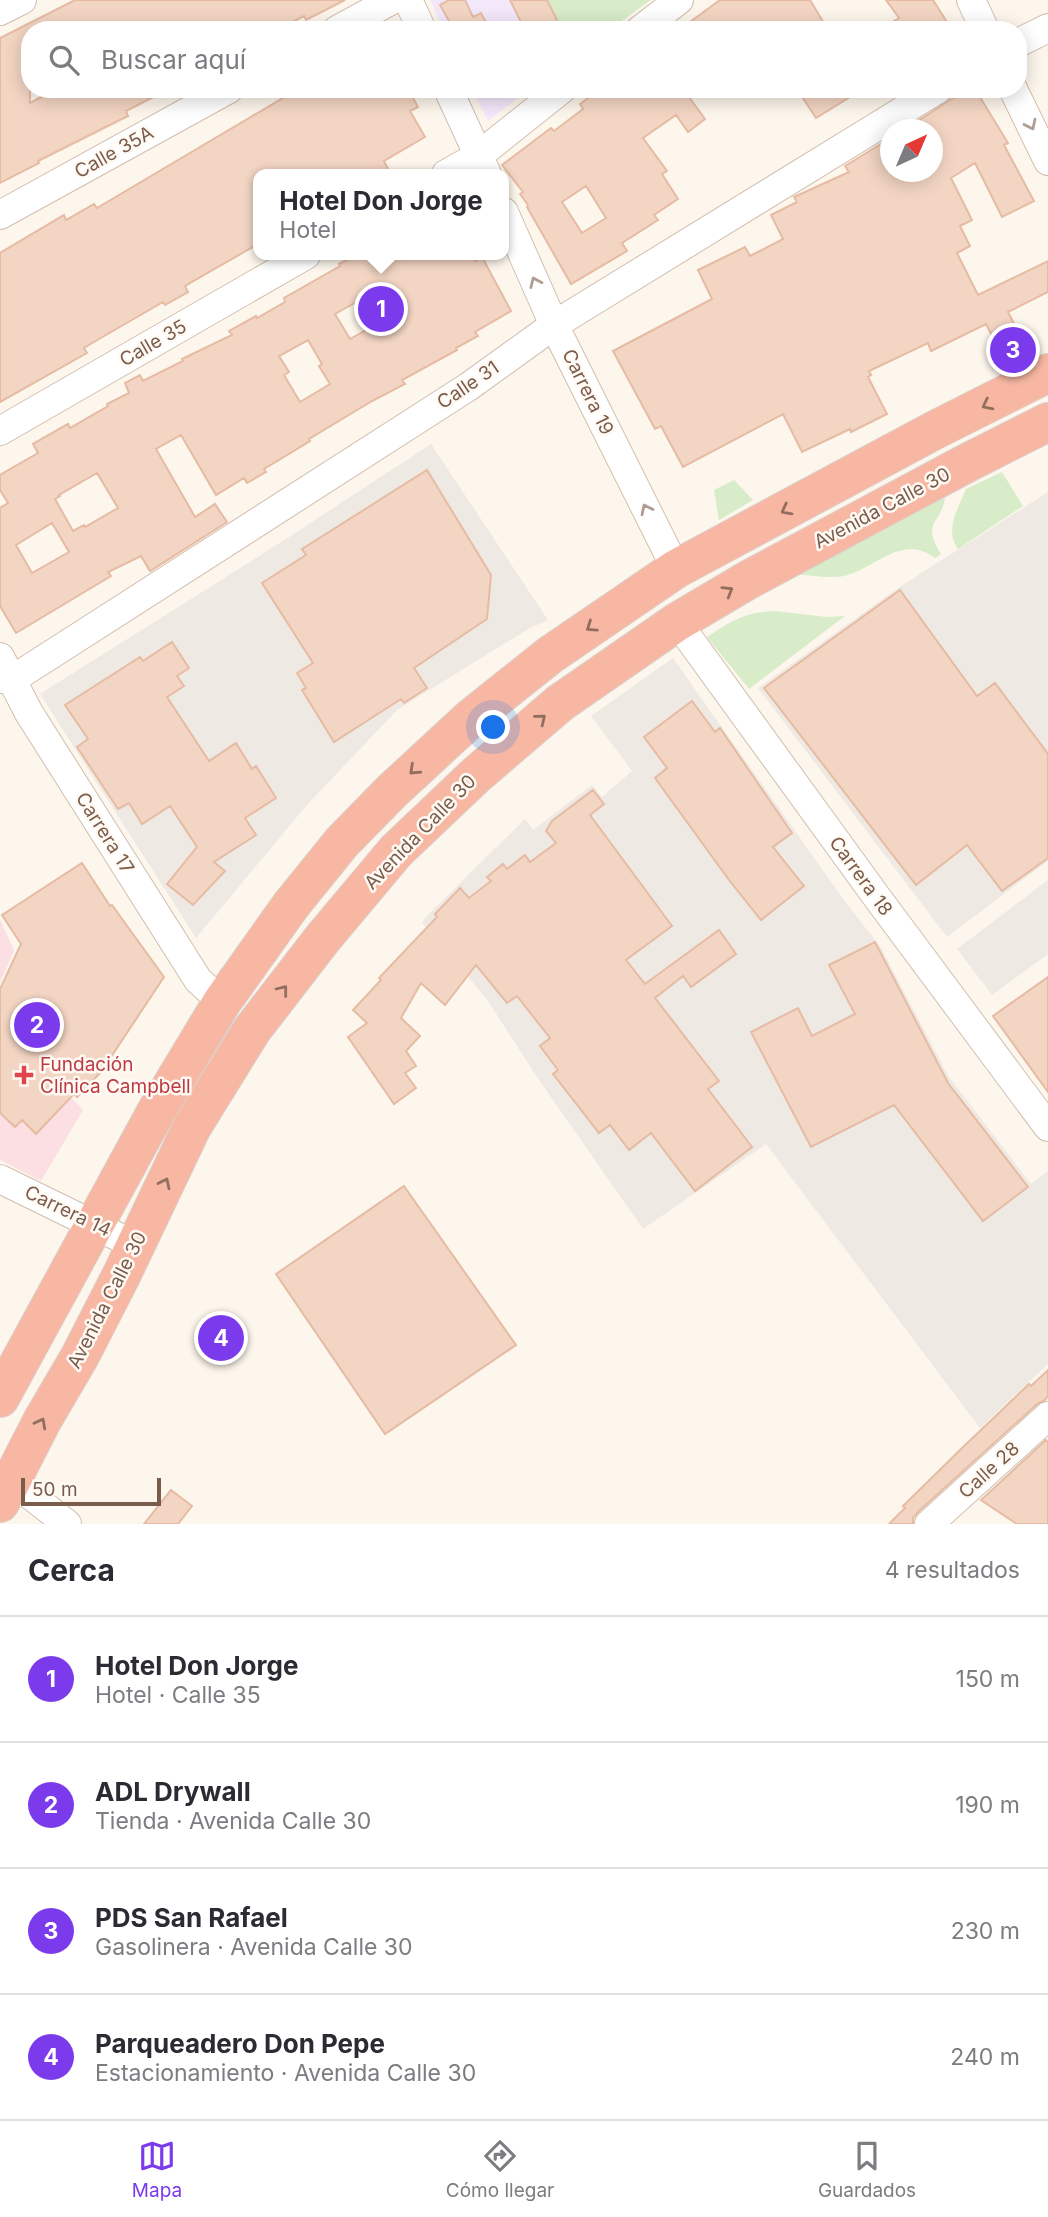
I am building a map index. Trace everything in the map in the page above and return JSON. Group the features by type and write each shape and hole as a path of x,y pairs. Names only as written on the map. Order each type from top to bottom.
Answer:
{"highway":[{"path":"0,1398 157,1110 222,1002 342,842 392,791 471,718 550,655 676,569 933,431 1048,373"},
{"name":"Avenida Calle 30","path":"3,1488 80,1356 192,1127 252,1030 323,938 396,851 476,775 560,703 677,622 748,580 1048,422"}],"street":[{"path":"0,11 22,0"},
{"path":"354,21 392,0"},
{"path":"408,0 418,21"},
{"path":"652,21 679,0"},
{"path":"971,0 981,21"},
{"path":"1027,38 1048,28"},
{"name":"Calle 35A","path":"0,215 213,98"},
{"path":"452,98 482,165 553,98"},
{"name":"Calle 31","path":"4,672 468,387 554,324 922,98"},
{"path":"1017,98 1048,161"},
{"name":"Carrera 19","path":"509,225 554,324 676,569"},
{"name":"Calle 35","path":"0,431 297,260"},
{"name":"Carrera 18","path":"677,622 1048,1128"},
{"name":"Carrera 17","path":"4,672 198,979 222,1002"},
{"name":"Carrera 14","path":"0,1179 135,1245"},
{"name":"Calle 28","path":"929,1524 1048,1417"},
{"path":"3,1488 33,1497 67,1524"}],"shaded area":[{"path":"430,0 548,0 558,21 440,21"},
{"path":"476,98 517,98 488,121"},
{"path":"431,444 548,620 530,628 397,710 306,806 196,938 40,694"},
{"path":"1048,492 1048,861 947,937 758,688 898,588"},
{"path":"673,658 841,896 881,948 949,1077 1031,1184 1048,1171 1048,1364 980,1428 766,1144 643,1229 537,1077 486,998 422,923 525,819 533,830 592,785 602,797 632,771 591,716"},
{"path":"1048,880 1048,954 992,995 957,949"},
{"path":"0,920 14,950 0,983"},
{"name":"Fundación Clínica Campbell","path":"0,1013 14,1040 83,1110 41,1181 0,1160"}],"green space":[{"path":"548,0 651,0 622,21 558,21"},
{"path":"1002,472 1023,506 958,549 952,527 966,489"},
{"path":"734,480 753,500 719,520 714,490"},
{"path":"945,497 932,528 932,535 941,554 935,558 923,551 911,549 889,555 844,576 795,574"},
{"path":"775,611 827,617 845,616 749,689 707,637 739,618"}],"building":[{"path":"75,0 345,0 306,20 304,16 294,21 34,21"},
{"path":"449,0 465,0 473,17 481,13 485,21 449,21 440,5"},
{"path":"510,0 547,0 558,21 520,21"},
{"path":"720,0 810,0 823,21 691,21"},
{"path":"886,0 933,0 946,21 894,21 899,18"},
{"path":"21,27 21,98 30,98 30,103 39,98 151,98 126,111 128,116 0,183 0,38"},
{"path":"283,98 413,98 418,107 410,111 425,137 384,161 388,169 253,169 253,247 185,286 188,292 165,305 163,302 99,339 84,348 87,353 0,402 0,253 64,215 66,220 94,204 97,208"},
{"path":"588,98 690,98 705,119 688,132 676,115 643,138 667,171 662,174 678,199 654,215 658,220 622,243 627,251 571,284 520,194 523,192 509,174 509,169 502,165 551,128 554,131 583,109 580,104","holes":["586,186 606,218 582,233 562,202"]},
{"path":"803,98 848,98 816,118"},
{"path":"953,98 980,98 1008,143 1004,145 1034,201 1002,217 975,163 951,178 972,220 960,226 970,246 957,253 978,295 1048,261 1048,292 1008,312 1031,357 1009,368 986,324 931,351 928,343 869,371 871,375 868,377 887,414 851,432 850,429 802,452 783,414 683,467 661,426 655,429 613,351 712,299 698,270 745,247 750,256 783,239 771,215 797,202 794,197 849,172 845,166 880,145 880,182 943,182 943,119 921,119"},
{"path":"347,260 484,260 511,311 475,332 478,336 456,348 457,350 402,380 405,384 309,439 310,441 264,469 266,472 247,483 244,478 216,495 181,435 156,449 195,517 215,504 227,522 150,571 141,556 108,572 111,576 16,633 0,606 0,508 8,503 0,490 0,475 38,453 33,444 68,424 70,428 129,393 125,383 140,375 143,381 232,335 229,331 285,302 284,298 340,266 339,264","holes":["360,300 375,325 350,339 335,314","308,340 330,384 300,402 284,375 289,372 279,356","97,473 118,508 73,531 55,499","52,523 69,552 32,573 16,545"]},
{"path":"427,470 491,575 487,619 414,668 427,688 404,703 401,699 334,742 302,690 306,688 297,673 313,663 262,583 306,555 302,549"},
{"path":"900,590 977,696 995,683 1048,754 1048,858 1002,891 967,845 916,885 764,688"},
{"path":"172,642 189,668 177,676 184,686 167,697 209,761 236,743 252,769 256,766 276,798 245,818 256,835 214,862 225,871 193,905 167,884 197,847 170,806 142,824 129,803 118,809 77,747 88,739 65,705 140,657 143,661"},
{"path":"692,701 715,732 720,728 792,833 773,847 804,886 761,920 655,778 667,768 644,737"},
{"path":"593,790 604,804 590,815 672,926 626,960 645,984 719,930 736,954 691,987 683,976 655,998 719,1081 708,1089 752,1147 695,1191 651,1133 629,1150 610,1125 599,1133 553,1074 558,1070 540,1046 550,1038 517,996 507,1003 476,965 445,1005 421,983 401,1018 420,1036 406,1051 416,1066 405,1073 416,1088 394,1104 348,1037 367,1023 353,1010 460,888 469,898 491,881 487,877 503,864 507,869 525,855 530,862 556,843 546,831 552,821"},
{"path":"82,863 110,906 112,905 164,977 101,1072 77,1097 74,1094 36,1134 22,1120 15,1127 0,1113 0,989 21,944 2,915"},
{"path":"875,942 948,1083 1028,1187 983,1221 894,1105 811,1147 751,1032 798,1008 812,1036 855,1014 829,965"},
{"path":"1048,977 1048,1092 993,1016"},
{"path":"404,1186 516,1345 385,1434 276,1274"},
{"path":"1048,1370 1048,1396 1045,1400 1037,1404 918,1512 913,1518 913,1524 889,1524 905,1508 903,1506 960,1450 1029,1384 1031,1386"},
{"path":"1046,1440 1048,1524 1017,1524 981,1500"},
{"path":"171,1490 192,1506 178,1524 144,1524"}],"place":[{"name":"Hotel Don Jorge","path":"381,309"},
{"name":"PDS San Rafael","path":"1013,350"},
{"name":"ADL Drywall","path":"37,1025"},
{"name":"Fundación Clínica Campbell","path":"24,1075"},
{"name":"Parqueadero Don Pepe","path":"221,1338"}]}
